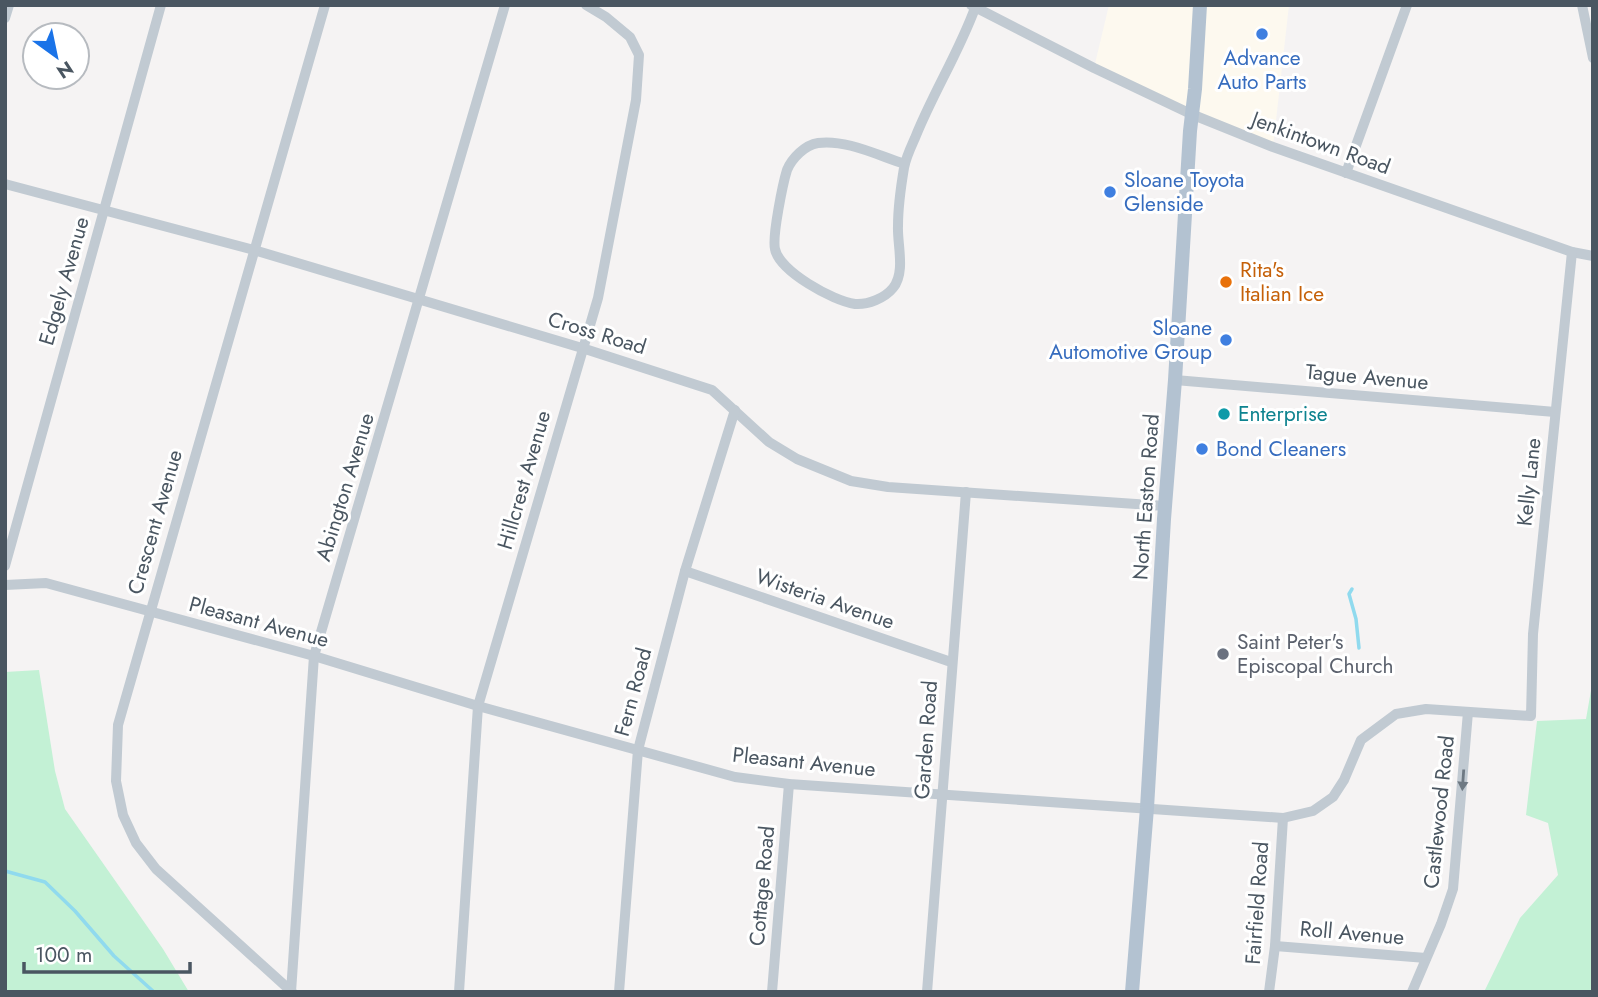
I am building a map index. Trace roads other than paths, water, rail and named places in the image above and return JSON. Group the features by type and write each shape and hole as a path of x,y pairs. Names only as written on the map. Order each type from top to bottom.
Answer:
{"main road":[{"name":"North Easton Road","path":"1132,992 1147,808 1200,5"}],"street":[{"path":"5,18 9,5"},
{"name":"Edgely Avenue","path":"5,566 161,5"},
{"name":"Crescent Avenue","path":"292,991 156,869 136,843 123,815 116,781 118,725 325,5"},
{"name":"Abington Avenue","path":"292,991 314,656 505,5"},
{"name":"Hillcrest Avenue","path":"459,992 478,706 597,298 636,100 639,55 630,37 586,5"},
{"path":"1346,173 1407,5"},
{"path":"1581,5 1593,58"},
{"path":"905,164 827,142 814,143 803,149 788,169 775,235 775,249 783,266 801,279 846,302 858,304 875,301 894,287 899,274 898,225 905,164 923,118 968,29 973,6"},
{"name":"Jenkintown Road","path":"973,6 1191,114 1273,148 1572,252 1593,256"},
{"name":"Cross Road","path":"5,184 254,250 582,348 712,390 769,442 797,459 851,481 888,487 1165,506"},
{"name":"Kelly Lane","path":"1531,716 1533,634 1572,252"},
{"name":"Tague Avenue","path":"1175,380 1555,412"},
{"name":"Fern Road","path":"618,992 638,750 685,571 735,410"},
{"name":"Garden Road","path":"927,992 966,492"},
{"name":"Wisteria Avenue","path":"685,571 951,662"},
{"name":"Pleasant Avenue","path":"5,585 47,583 314,656 478,706 735,778 789,784 1283,818 1313,811 1333,797 1345,779 1361,740 1396,714 1426,709 1531,716"},
{"name":"Castlewood Road","path":"1412,992 1453,889 1468,712"},
{"name":"Cottage Road","path":"772,992 789,784"},
{"name":"Fairfield Road","path":"1269,992 1275,946 1283,818"},
{"name":"Roll Avenue","path":"1275,946 1426,958"}],"waterway":[{"path":"1352,589 1349,594 1356,619 1359,648"},
{"path":"5,871 45,882 75,911 114,956 154,992"}],"place":[{"name":"Advance Auto Parts","path":"1262,34"},
{"name":"Sloane Toyota Glenside","path":"1110,192"},
{"name":"Rita's Italian Ice","path":"1226,282"},
{"name":"Sloane Automotive Group","path":"1226,340"},
{"name":"Enterprise","path":"1224,414"},
{"name":"Bond Cleaners","path":"1202,449"},
{"name":"Saint Peter's Episcopal Church","path":"1223,654"}]}
